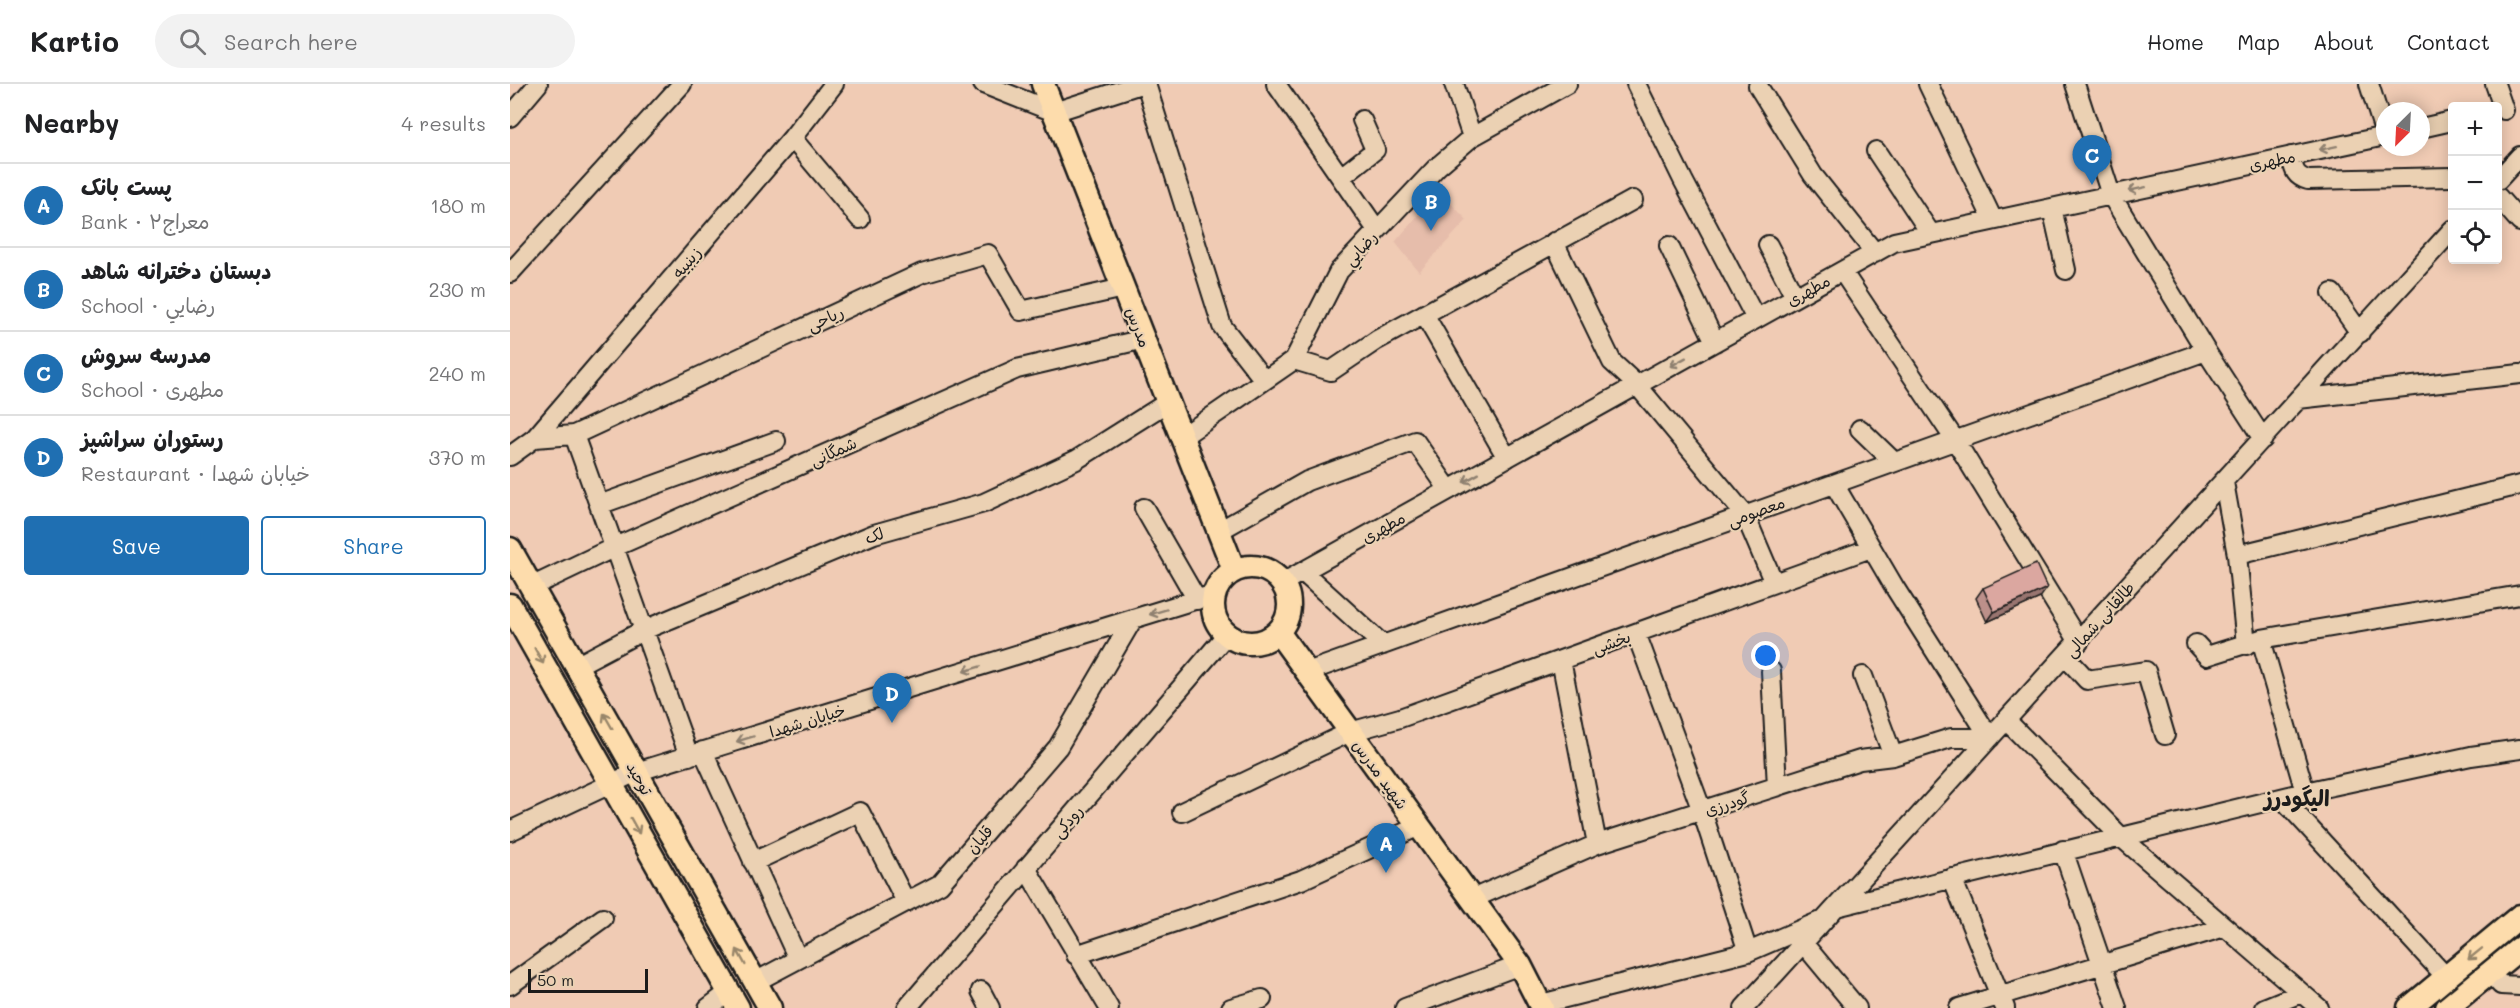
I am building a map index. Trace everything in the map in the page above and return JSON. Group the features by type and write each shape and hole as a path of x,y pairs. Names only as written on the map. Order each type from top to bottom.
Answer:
{"main road":[{"name":"مدرس","path":"1043,84 1234,570"},
{"name":"توحید","path":"510,549 770,1008"},
{"path":"1255,567 1275,575 1282,583 1289,603 1284,623 1278,632 1258,642 1247,643 1227,634 1219,626 1205,597 1234,570 1255,567"},
{"name":"توحید","path":"510,605 733,1000"},
{"name":"شهید مدرس","path":"1278,632 1520,965 1541,1006"},
{"path":"2409,1008 2520,916"},
{"path":"2447,1008 2520,948"}],"street":[{"path":"510,117 538,84"},
{"path":"510,273 682,84"},
{"name":"زینبیه","path":"535,438 792,138 834,84"},
{"path":"983,84 1054,112 1141,84"},
{"path":"1146,84 1222,326 1264,381"},
{"path":"1276,84 1377,230"},
{"path":"1454,84 1472,136"},
{"name":"رضایي","path":"1182,437 1294,360 1339,271 1437,167 1472,136 1567,84"},
{"path":"1636,84 1683,180 1756,319"},
{"path":"1928,84 1993,220"},
{"path":"2075,84 2110,195 2263,439"},
{"path":"2369,84 2376,106"},
{"path":"2495,84 2507,109"},
{"path":"1758,86 1813,175 1875,252"},
{"path":"1341,177 1375,150 1362,120"},
{"path":"2430,126 2448,122"},
{"name":"مطهری","path":"1282,583 1894,242 2376,137"},
{"path":"792,138 860,219"},
{"path":"1876,150 1931,234"},
{"path":"2291,156 2294,172 2299,178 2308,180 2448,177"},
{"path":"2502,176 2520,156"},
{"path":"1294,360 1331,371 1377,340 1633,200"},
{"path":"2502,202 2520,222"},
{"path":"2052,208 2066,270"},
{"name":"طالقانی شمالی","path":"1744,1008 2448,234"},
{"path":"1554,242 1612,362 1636,386 1746,515 1774,583"},
{"path":"1768,244 1796,297"},
{"path":"1669,246 1715,342"},
{"name":"ریاحی","path":"535,438 574,435 922,273 988,254 1021,311 1124,288"},
{"path":"1842,271 1955,440 2079,642"},
{"path":"2332,294 2360,333"},
{"path":"1424,314 1507,458"},
{"name":"شمگانی","path":"531,587 615,547 1017,369 1144,339"},
{"name":"معصومی","path":"1307,672 2206,351"},
{"path":"2298,399 2520,374"},
{"name":"لک","path":"576,666 644,630 874,534 984,503 1076,460 1168,402"},
{"path":"1860,429 1894,462"},
{"path":"574,435 644,630 696,754 753,862 798,959"},
{"path":"510,456 535,438"},
{"path":"599,505 776,441"},
{"path":"1219,531 1307,481 1415,441 1449,490"},
{"path":"2224,482 2254,642 2305,792"},
{"path":"1834,484 1871,548 1990,738"},
{"path":"2237,555 2520,485"},
{"path":"1144,508 1205,597"},
{"name":"بخشی","path":"1182,812 1350,732 1400,718 1871,548"},
{"path":"1303,572 1383,645"},
{"path":"2196,644 2207,656 2254,642 2520,595"},
{"name":"خیابان شهدا","path":"510,831 636,772 1205,597"},
{"name":"قلیان","path":"755,982 940,884 1058,747 1133,619"},
{"path":"1636,633 1702,810 1748,952"},
{"name":"رودکی","path":"907,1008 1227,634"},
{"path":"2066,656 2087,680 2146,671 2165,735"},
{"path":"1561,660 1597,844"},
{"path":"1771,671 1777,787"},
{"path":"1863,676 1893,756"},
{"path":"2007,721 2122,838 2319,1008"},
{"name":"گودرزی","path":"1472,899 1597,844 1860,760 1893,756 1952,738 1990,738"},
{"path":"1541,1006 1748,952 1831,913 1952,878 2305,792 2471,756 2520,749"},
{"path":"2282,798 2446,977"},
{"path":"753,862 860,812 906,902"},
{"path":"1076,955 1301,880 1419,826"},
{"path":"2063,850 2117,1008"},
{"path":"1026,868 1109,1008"},
{"path":"1952,878 2002,1002"},
{"path":"510,985 603,918"},
{"path":"1959,1008 2002,1002 2101,965 2225,927"},
{"path":"1803,943 1857,1008"},
{"path":"1405,1008 1520,965"},
{"path":"2490,973 2501,984 2520,986"},
{"path":"981,991 990,1008"},
{"path":"2264,1008 2301,993"},
{"path":"1231,1008 1262,999"},
{"path":"708,1008 733,1000"}],"shaded area":[{"path":"1439,191 1467,220 1419,272 1395,242"}],"building":[{"path":"2036,564 2047,588 1994,612 1983,588"}],"place":[{"name":"مدرسه سروش","path":"2092,185"},
{"name":"دبستان دخترانه شاهد","path":"1431,231"},
{"name":"رستوران سراشپز","path":"892,723"},
{"name":"پست بانک","path":"1386,873"}],"district":[{"name":"الیگودرز","path":"2297,797"}]}
